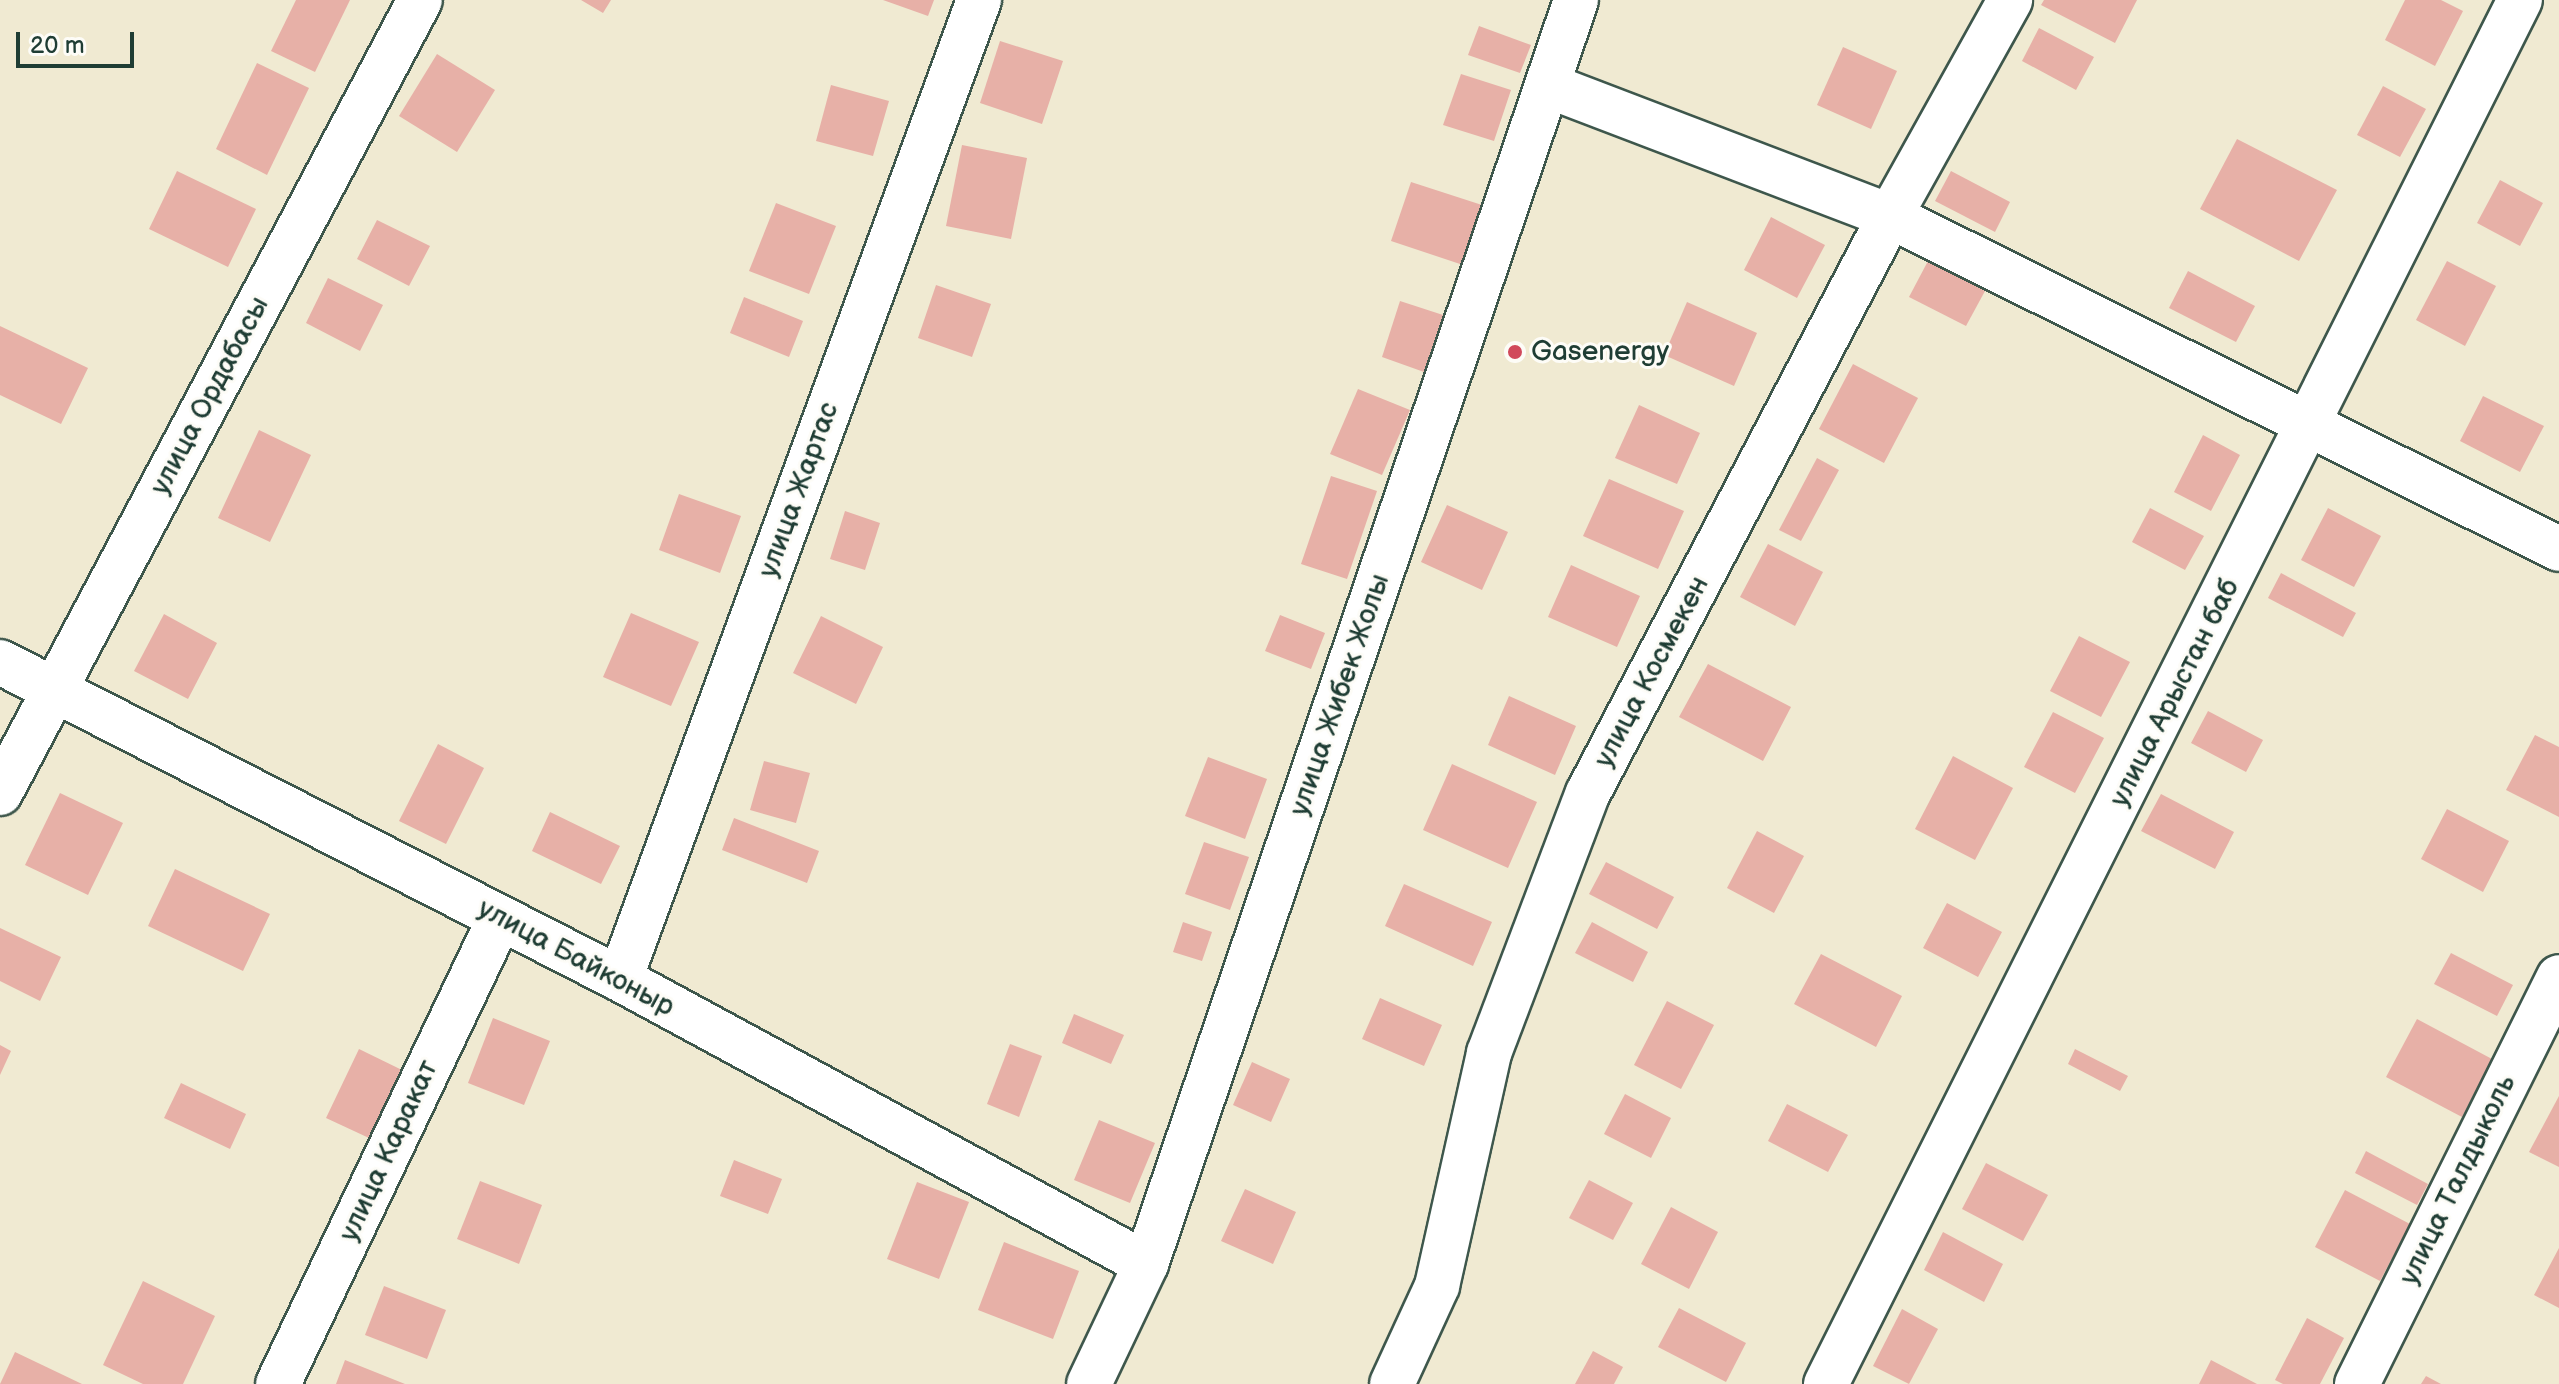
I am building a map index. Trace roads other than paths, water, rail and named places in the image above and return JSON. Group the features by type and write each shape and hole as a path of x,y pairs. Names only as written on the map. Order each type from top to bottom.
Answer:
{"street":[{"name":"улица Ордабасы","path":"0,793 420,0"},
{"name":"улица Жартас","path":"620,979 979,0"},
{"name":"улица Жибек Жолы","path":"1089,1384 1146,1264 1576,0"},
{"name":"улица Космекен","path":"1392,1384 1437,1286 1489,1053 1588,793 1890,216 2010,0"},
{"name":"улица Арыстан баб","path":"1826,1384 2520,0"},
{"path":"1549,86 1890,216 2559,549"},
{"name":"улица Байконыр","path":"0,662 620,979 1146,1264"},
{"name":"улица Каракат","path":"278,1384 500,918"},
{"name":"улица Талдыколь","path":"2357,1384 2559,977"}],"place":[{"name":"Gasenergy","path":"1515,352"}]}
